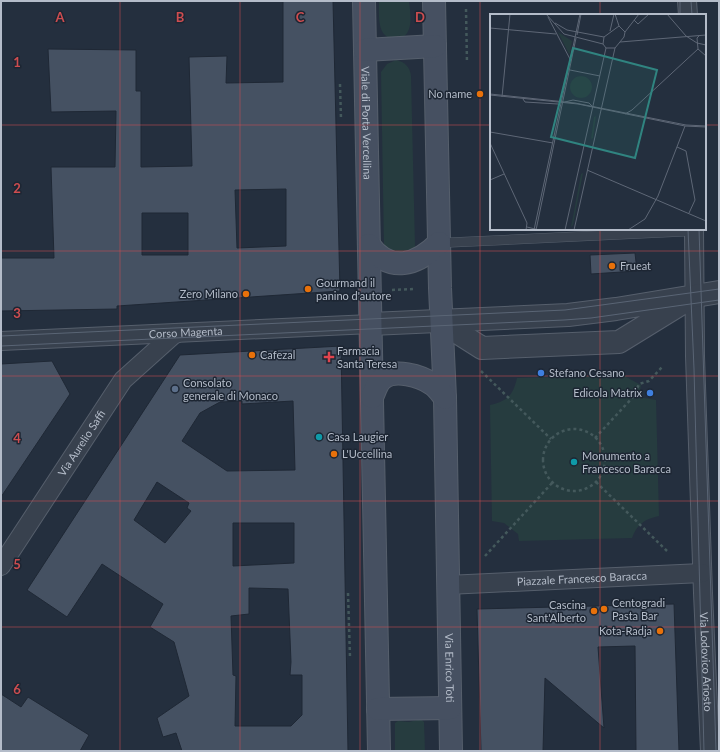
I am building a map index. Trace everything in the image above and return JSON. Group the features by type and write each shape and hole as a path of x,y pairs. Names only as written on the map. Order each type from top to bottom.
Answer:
{"main road":[{"name":"Viale di Porta Vercellina","path":"364,1 369,245"},
{"path":"434,1 441,322 445,398 447,586"},
{"path":"365,50 435,46"},
{"path":"369,245 375,253 388,262 404,263 421,258 439,243"},
{"path":"369,245 379,751"},
{"path":"372,398 378,382 384,377 398,374 412,375 425,380 434,385 445,398"},
{"name":"Via Enrico Toti","path":"447,586 451,751"},
{"path":"378,709 450,708"}],"street":[{"path":"687,1 688,14"},
{"path":"694,230 695,356 702,572"},
{"path":"441,322 482,348 619,342 695,295 719,284"},
{"path":"371,324 441,322 591,313 719,292"},
{"name":"Corso Magenta","path":"1,341 371,324"},
{"name":"Via Aurelio Saffi","path":"1,566 123,380 177,333"},
{"name":"Piazzale Francesco Baracca","path":"447,586 702,572"},
{"name":"Via Lodovico Ariosto","path":"702,572 710,751"},
{"path":"705,646 719,660"}],"lane":[{"path":"439,243 694,230"}],"path":[{"path":"466,9 467,63"},
{"path":"340,84 341,120"},
{"path":"385,291 415,289"},
{"path":"595,438 634,396 639,384 649,381 663,366"},
{"path":"481,370 551,439"},
{"path":"578,429 587,432 595,438 605,455 605,465 602,474 596,482 581,491 573,492 564,490 552,483 546,475 542,460 546,445 551,439 559,433 578,429"},
{"path":"596,482 667,551"},
{"path":"485,556 552,483"},
{"path":"348,593 350,657"}],"green space":[{"path":"379,1 409,1 410,26 405,35 398,38 391,38 382,32 379,20"},
{"path":"396,60 406,65 410,70 411,76 415,246 414,251 407,259 384,247 381,72 387,64"},
{"path":"626,375 626,377 641,385 639,397 656,400 659,516 642,523 636,529 632,538 519,541 518,534 504,523 492,521 490,405 501,402 508,397 517,378"},
{"path":"421,719 424,722 425,751 395,751 395,723 398,721 409,722"}],"building":[{"path":"283,1 333,1 340,291 117,306 117,309 1,311 1,258 54,258 51,167 115,167 116,111 51,112 48,49 136,50 136,91 141,91 141,167 192,166 189,57 227,56 226,83 283,82","holes":["286,189 286,246 237,248 235,190","142,213 188,213 188,255 142,255"]},
{"path":"635,253 637,271 591,274 590,255"},
{"path":"341,346 348,751 182,751 176,733 163,737 157,718 189,696 174,642 150,627 163,604 102,564 67,617 27,590 180,355","holes":["242,401 242,404 293,401 295,470 227,471 182,441 200,413 220,402","157,482 189,503 187,508 191,511 165,543 134,520","233,523 294,523 294,563 233,566","249,588 288,589 291,662 290,675 302,675 302,715 291,726 235,726 236,676 233,675 231,616 249,614"]},
{"path":"52,361 70,394 1,497 1,364"},
{"path":"674,604 679,751 636,751 635,646 598,647 604,728 545,678 543,751 481,751 477,609"},
{"path":"1,694 21,707 28,697 89,735 80,751 1,751"}],"tram line":[{"path":"680,1 680,14"},
{"path":"691,1 692,14"},
{"path":"688,230 694,369 704,751"},
{"path":"699,230 716,751"},
{"path":"1,336 565,310 719,289"},
{"path":"1,346 564,320 591,318 719,300"}],"place":[{"name":"No name","path":"480,94"},
{"name":"Frueat","path":"612,266"},
{"name":"Gourmand il panino d'autore","path":"308,289"},
{"name":"Zero Milano","path":"246,294"},
{"name":"Cafezal","path":"252,355"},
{"name":"Farmacia Santa Teresa","path":"329,357"},
{"name":"Stefano Cesano","path":"541,373"},
{"name":"Consolato generale di Monaco","path":"175,389"},
{"name":"Edicola Matrix","path":"650,393"},
{"name":"Casa Laugier","path":"319,437"},
{"name":"L'Uccellina","path":"334,454"},
{"name":"Monumento a Francesco Baracca","path":"574,462"},
{"name":"Centogradi Pasta Bar","path":"604,609"},
{"name":"Cascina Sant'Alberto","path":"594,611"},
{"name":"Kota-Radja","path":"660,631"}]}
